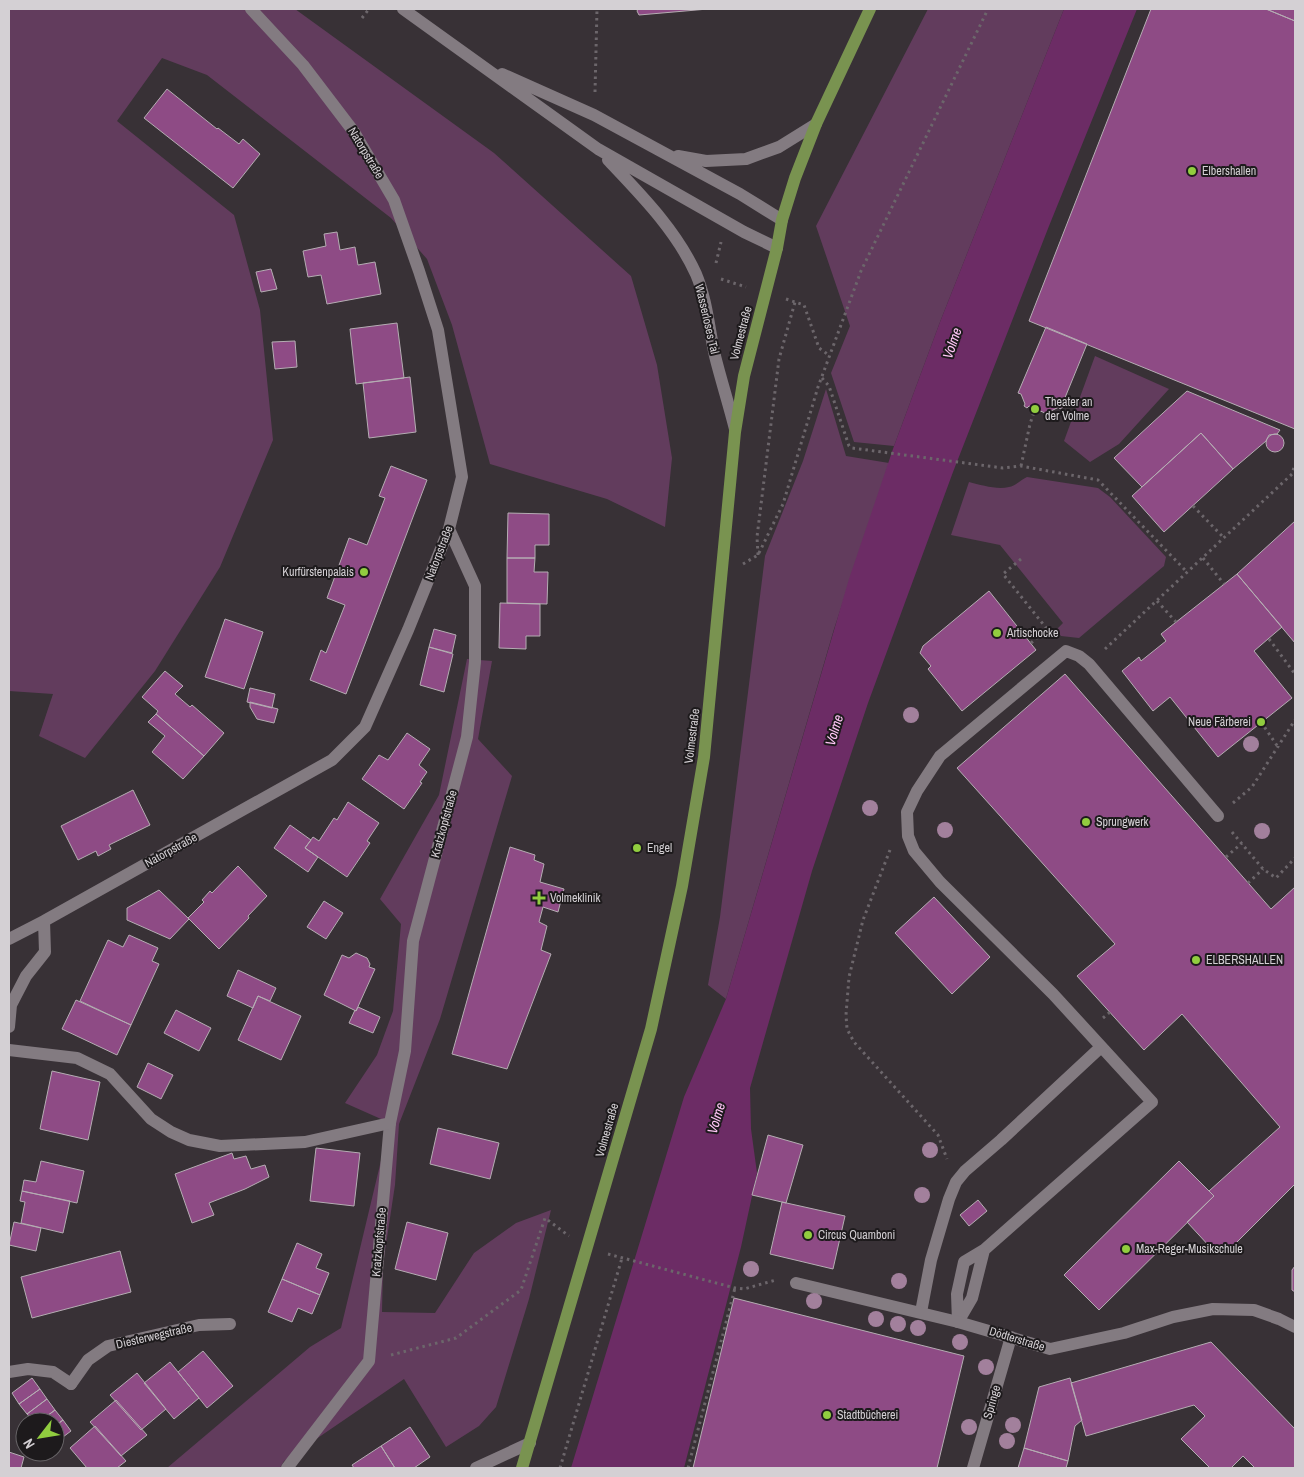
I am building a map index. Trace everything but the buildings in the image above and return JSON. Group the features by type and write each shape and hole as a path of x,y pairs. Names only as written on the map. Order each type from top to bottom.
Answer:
{"main road":[{"name":"Volmestraße","path":"522,1468 651,1029 682,886 704,757 735,432 744,376 777,248 782,220 795,178 816,124 870,9"}],"street":[{"name":"Natorpstraße","path":"9,939 332,760 364,727 408,630 449,529 462,477 438,330 420,271 394,200 354,132 303,65 251,9"},
{"name":"Wasserloses Tal","path":"403,9 598,149 744,232 777,248"},
{"name":"Wasserloses Tal","path":"477,62 594,115 740,194 782,220"},
{"name":"Wasserloses Tal","path":"665,153 706,161 746,159 779,147 816,124"},
{"name":"Wasserloses Tal","path":"598,149 639,193 676,238 696,275 735,432"},
{"name":"Kratzkopfstraße","path":"369,1361 390,1122 406,1051 413,941 467,737 475,662 476,586 449,529"},
{"path":"958,1322 957,1294 964,1262 984,1250 1152,1102 1053,994 940,882 914,851 908,836 907,812 917,791 940,756 1066,651 1079,656 1089,664 1218,816"},
{"path":"9,1028 11,1005 26,976 45,952 44,921"},
{"path":"921,1312 931,1260 956,1182 965,1171 1102,1047"},
{"path":"9,1050 77,1058 110,1074 151,1119 171,1132 189,1140 220,1146 305,1142 390,1122"},
{"name":"Dödterstraße","path":"796,1283 921,1312 1050,1349 1124,1333 1173,1317 1213,1309 1254,1310 1295,1327"},
{"name":"Diesterwegstraße","path":"9,1372 28,1369 53,1372 71,1384 88,1360 108,1346 199,1325 230,1324"},
{"name":"Springe","path":"974,1468 1010,1337"},
{"path":"287,1468 369,1361"},
{"path":"476,1468 530,1443"}],"path":[{"path":"362,18 369,9"},
{"path":"594,115 598,9"},
{"path":"795,302 779,359 757,537 758,555 783,504 818,386 861,271 988,9"},
{"path":"696,275 713,276 765,293"},
{"path":"804,306 819,348 830,356"},
{"path":"822,378 829,386 848,446 1003,468 1021,466 1098,480 1188,572"},
{"path":"1021,466 1030,424 1036,409"},
{"path":"1089,664 1292,474 1295,464"},
{"path":"1193,506 1224,538"},
{"path":"1203,558 1224,584"},
{"path":"1021,559 1003,574 1047,629"},
{"path":"1157,601 1176,622"},
{"path":"1269,638 1295,674"},
{"path":"1295,720 1252,787 1218,816 1263,869 1276,878 1295,858"},
{"path":"1261,722 1278,747"},
{"path":"908,836 891,848 863,920 850,977 846,1016 847,1029 854,1042 938,1135 956,1182"},
{"path":"1226,857 1242,843"},
{"path":"1248,883 1263,869"},
{"path":"369,1361 456,1338 522,1290 545,1218"},
{"path":"560,1468 622,1258"},
{"path":"632,1261 735,1288 744,1289 777,1279 796,1283"},
{"path":"688,1468 735,1288"}],"shaded area":[{"path":"9,9 295,9 494,153 631,276 657,365 672,458 665,527 607,499 490,464 452,325 427,259 391,218 207,75 162,58 117,121 234,215 260,310 273,440 220,567 155,671 85,758 39,736 53,694 9,691"},
{"path":"928,9 1064,9 940,322 894,446 854,442 831,373 850,326 816,226"},
{"path":"1095,356 1169,389 1119,444 1090,462 1064,441"},
{"path":"826,389 846,456 889,463 834,629 726,999 708,985 720,917 765,556 803,461"},
{"path":"1027,477 1098,488 1110,497 1166,557 1164,566 1079,638 1061,636 1056,630 1063,623 1000,545 951,535 969,482 989,487 1004,488 1014,485"},
{"path":"467,659 492,661 478,739 512,776 440,1019 399,1124 395,1185 383,1264 382,1312 435,1313 474,1253 516,1223 551,1210 529,1299 496,1407 479,1426 446,1447 404,1379 284,1461 280,1468 167,1468 310,1347 341,1328 390,1123 345,1103 377,1055 393,1011 401,924 380,899 439,795"}],"water":[{"name":"Volme","path":"1064,9 1137,9 1049,226 953,472 868,703 812,871 750,1088 751,1129 757,1173 741,1247 684,1468 571,1468 684,1097 726,999 849,579 894,446 940,322"}],"place":[{"name":"Elbershallen","path":"1192,171"},
{"name":"Theater an der Volme","path":"1035,409"},
{"name":"Kurfürstenpalais","path":"364,572"},
{"name":"Artischocke","path":"997,633"},
{"name":"Neue Färberei","path":"1261,722"},
{"name":"Sprungwerk","path":"1086,822"},
{"name":"Engel","path":"637,848"},
{"name":"Volmeklinik","path":"539,898"},
{"name":"ELBERSHALLEN","path":"1196,960"},
{"name":"Circus Quamboni","path":"808,1235"},
{"name":"Max-Reger-Musikschule","path":"1126,1249"},
{"name":"Stadtbücherei","path":"827,1415"}]}
